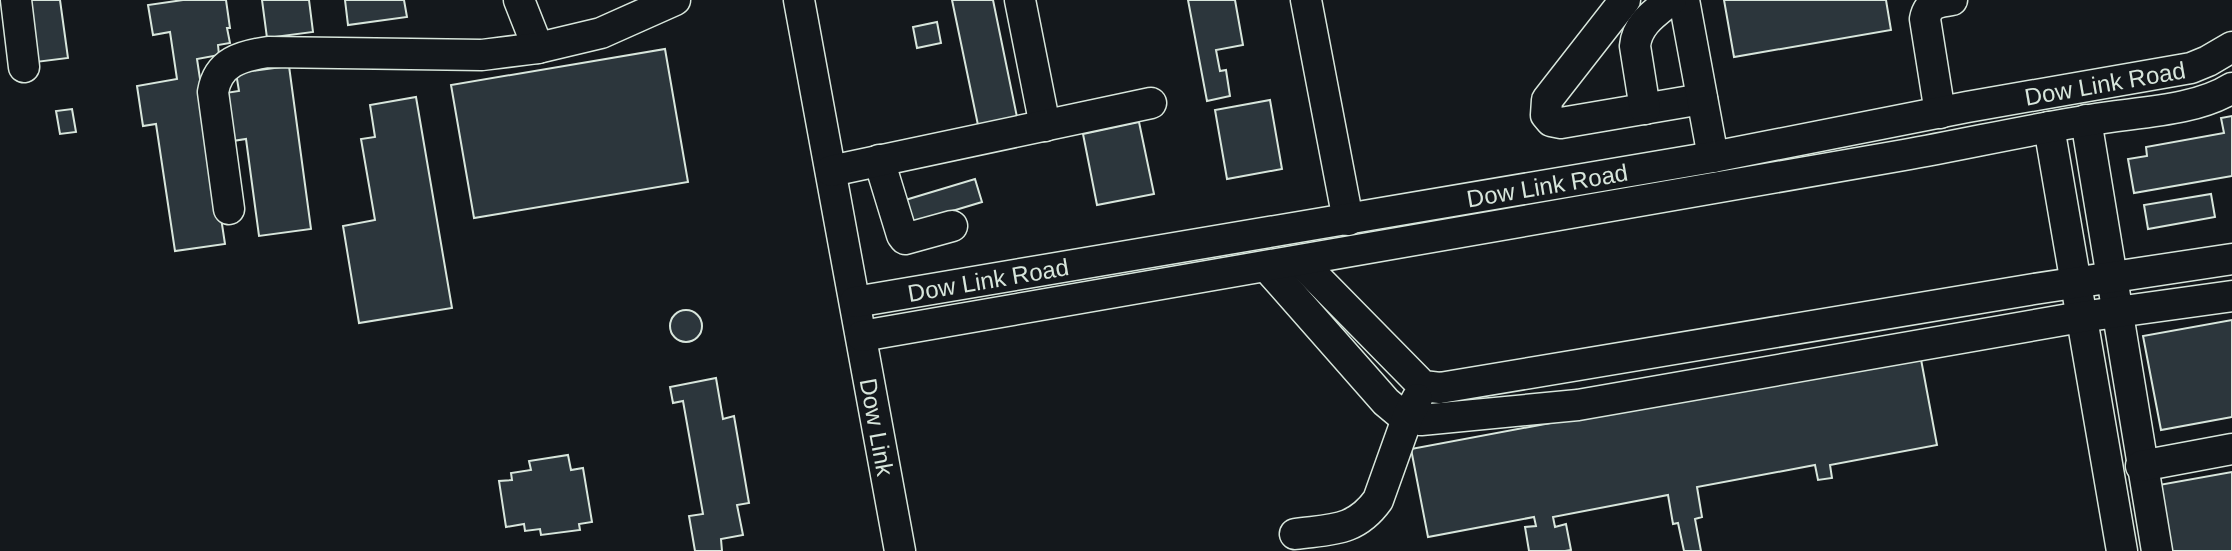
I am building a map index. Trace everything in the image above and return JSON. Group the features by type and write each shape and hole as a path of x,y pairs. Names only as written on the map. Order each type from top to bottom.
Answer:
{"lane":[{"path":"16,0 24,67"},
{"path":"519,0 538,48"},
{"path":"229,209 213,92 215,78 233,62 248,55 268,52 481,55 538,48 601,33 675,0"},
{"name":"Dow Link","path":"799,0 900,551"},
{"path":"1020,0 1045,126"},
{"path":"1306,0 1348,220"},
{"path":"1625,0 1547,100 1546,115 1551,121 1561,122 1702,99"},
{"path":"1645,109 1634,46 1635,38 1649,18 1671,0"},
{"path":"1684,0 1713,157"},
{"path":"1965,3 1935,3 1927,10 1925,19 1953,110 1970,143"},
{"name":"Dow Link Road","path":"855,302 1713,157 1953,110 2191,68 2232,47"},
{"name":"Dow Link Road","path":"862,336 1970,143 2086,120 2207,101 2232,88"},
{"path":"831,171 1151,103"},
{"path":"2086,120 2157,551"},
{"name":"Dow Link Road","path":"2049,127 2122,551"},
{"path":"879,160 905,239 952,226"},
{"path":"1300,261 1423,386 1440,388 2232,259"},
{"path":"1267,267 1386,402 1408,416 1436,421 1578,405 2081,317 2232,296"},
{"path":"1295,534 1348,526 1359,522 1369,513 1378,500 1408,416 1423,386"},
{"path":"2141,466 2232,449"}],"building":[{"path":"27,0 60,0 68,58 36,62"},
{"path":"183,0 226,0 230,43 218,45 219,55 197,59 225,244 175,251 156,124 143,126 137,86 177,79 170,32 153,35 148,5"},
{"path":"262,0 309,0 313,32 267,38"},
{"path":"345,0 404,0 407,17 348,25"},
{"path":"952,0 993,0 1017,117 978,125"},
{"path":"1188,0 1235,0 1243,45 1216,50 1220,71 1226,70 1230,96 1207,101"},
{"path":"1724,0 1886,0 1891,30 1734,57"},
{"path":"937,22 941,43 917,48 913,27"},
{"path":"665,49 688,182 474,218 451,85"},
{"path":"289,66 311,229 259,236 246,139 226,142 219,94 239,91 236,73"},
{"path":"416,97 452,308 359,323 343,226 375,220 361,139 375,137 370,105"},
{"path":"1270,100 1282,169 1227,179 1215,110"},
{"path":"72,109 76,132 60,134 56,111"},
{"path":"2232,116 2232,176 2134,193 2128,159 2147,156 2146,147 2224,133 2221,118"},
{"path":"1139,122 1154,194 1097,205 1083,134"},
{"path":"975,179 982,202 909,224 902,201"},
{"path":"2211,194 2215,217 2148,229 2144,205"},
{"path":"686,310 698,314 702,326 698,338 686,342 674,338 670,326 674,314"},
{"path":"2232,320 2232,417 2161,430 2143,336"},
{"path":"1920,354 1937,445 1830,465 1832,478 1818,480 1815,465 1697,487 1702,517 1695,519 1701,551 1684,551 1678,523 1673,524 1668,495 1553,517 1555,527 1566,524 1571,550 1529,551 1525,527 1536,526 1534,517 1428,537 1411,449"},
{"path":"716,378 723,419 734,416 749,503 737,505 743,535 721,539 722,551 695,551 689,516 703,514 683,401 673,403 670,387"},
{"path":"568,455 571,470 583,468 592,522 579,524 580,530 541,535 540,529 525,531 524,524 506,527 499,481 512,480 511,473 531,470 529,461"},
{"path":"2232,472 2232,551 2171,551 2159,485"}]}
